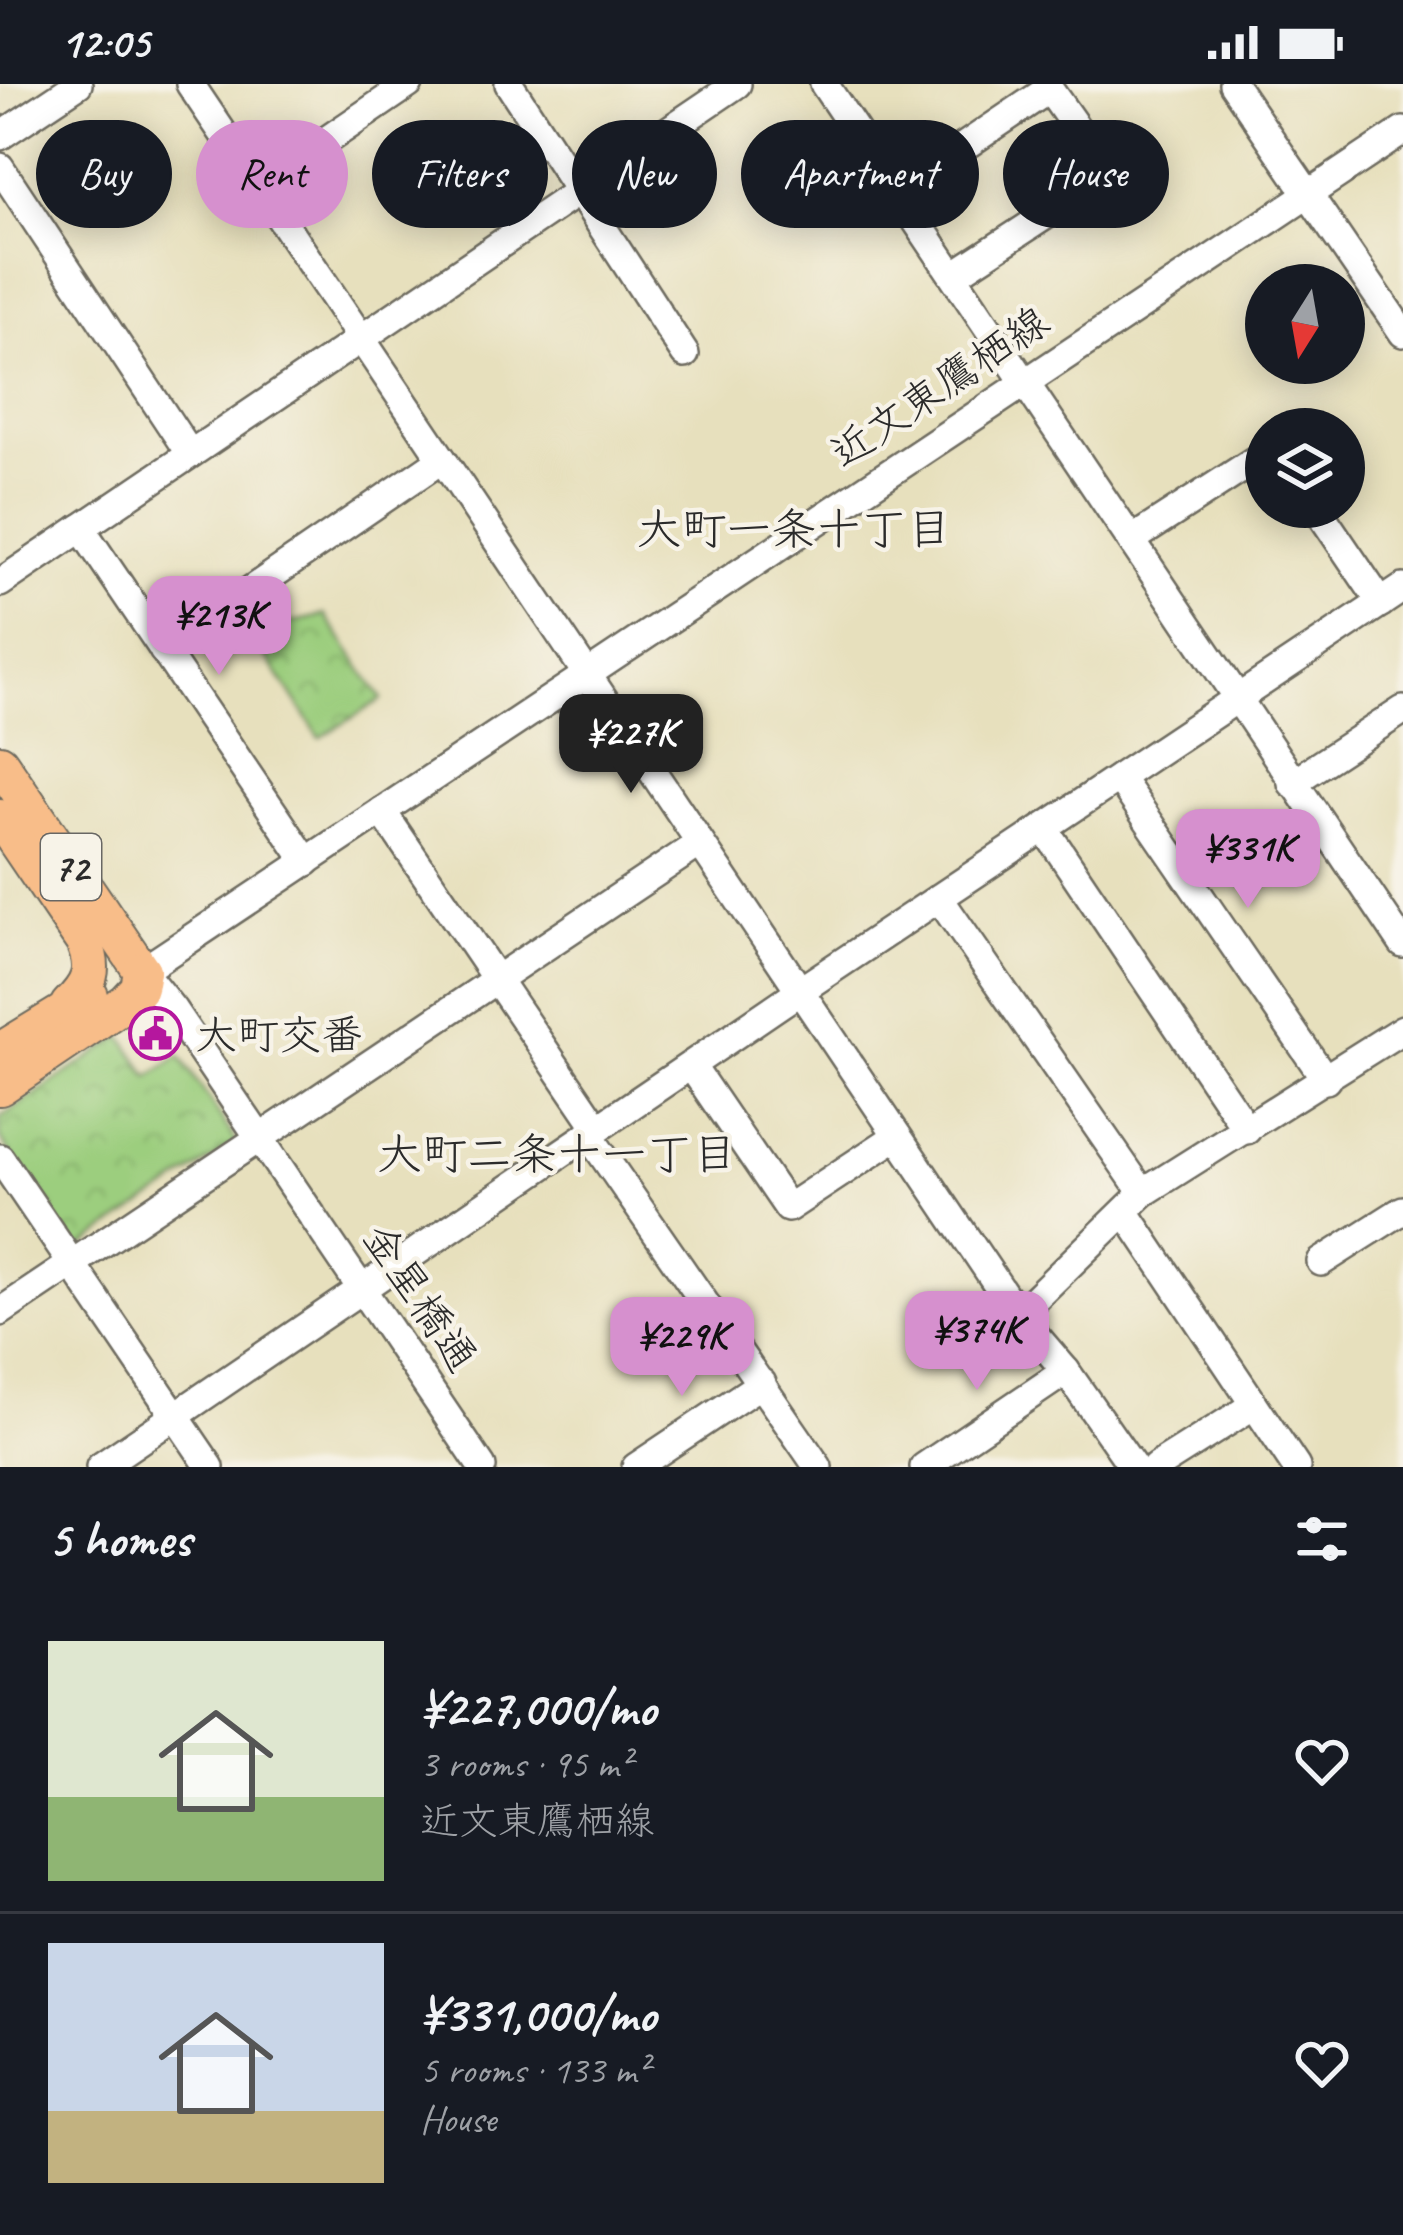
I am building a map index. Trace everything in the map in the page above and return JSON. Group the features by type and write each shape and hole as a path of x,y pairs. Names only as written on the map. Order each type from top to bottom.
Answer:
{"main road":[{"name":"金星橋通","path":"0,763 142,971"},
{"name":"72","path":"0,818 84,942 92,962 88,986 69,1005"},
{"name":"72","path":"84,942 142,971"},
{"path":"0,1052 69,1005 142,971"},
{"name":"近文東鷹栖線","path":"0,1087 126,1002 139,988 142,971"}],"street":[{"path":"0,136 78,84"},
{"path":"190,84 214,120"},
{"path":"348,126 409,84"},
{"path":"509,84 572,180"},
{"path":"683,120 736,84"},
{"path":"824,84 849,120"},
{"path":"1233,84 1403,333"},
{"path":"954,275 1109,174 1049,89 979,136"},
{"name":"近文東鷹栖線","path":"142,971 1403,131"},
{"path":"0,167 190,454"},
{"path":"0,583 572,196"},
{"path":"287,228 1018,1315 1066,1371 1132,1467"},
{"path":"603,228 685,354"},
{"path":"923,228 1403,944"},
{"path":"163,650 442,459"},
{"path":"1133,539 1245,467"},
{"path":"81,528 307,862"},
{"path":"100,1467 1392,595 1334,528"},
{"path":"1292,783 1403,710"},
{"path":"1119,778 1326,1080"},
{"path":"382,812 498,979 592,1131 818,1467"},
{"path":"1043,828 1247,1130"},
{"path":"0,1312 700,843"},
{"path":"939,898 1296,1467"},
{"name":"金星橋通","path":"142,971 362,1291 468,1462"},
{"path":"1018,1315 1134,1203 1403,1029"},
{"path":"692,1066 788,1208 897,1136"},
{"path":"0,1158 209,1467"},
{"path":"1321,1262 1403,1210"},
{"path":"924,1467 1066,1371"},
{"path":"636,1467 762,1383"},
{"path":"1156,1467 1254,1405"}],"green space":[{"path":"325,615 382,699 320,738 250,632"},
{"path":"122,1036 149,1077 180,1056 237,1142 76,1250 0,1138 0,1118"}],"place":[{"name":"大町交番","path":"156,1034"}],"district":[{"name":"大町一条十丁目","path":"794,528"},
{"name":"大町二条十一丁目","path":"557,1153"}]}
